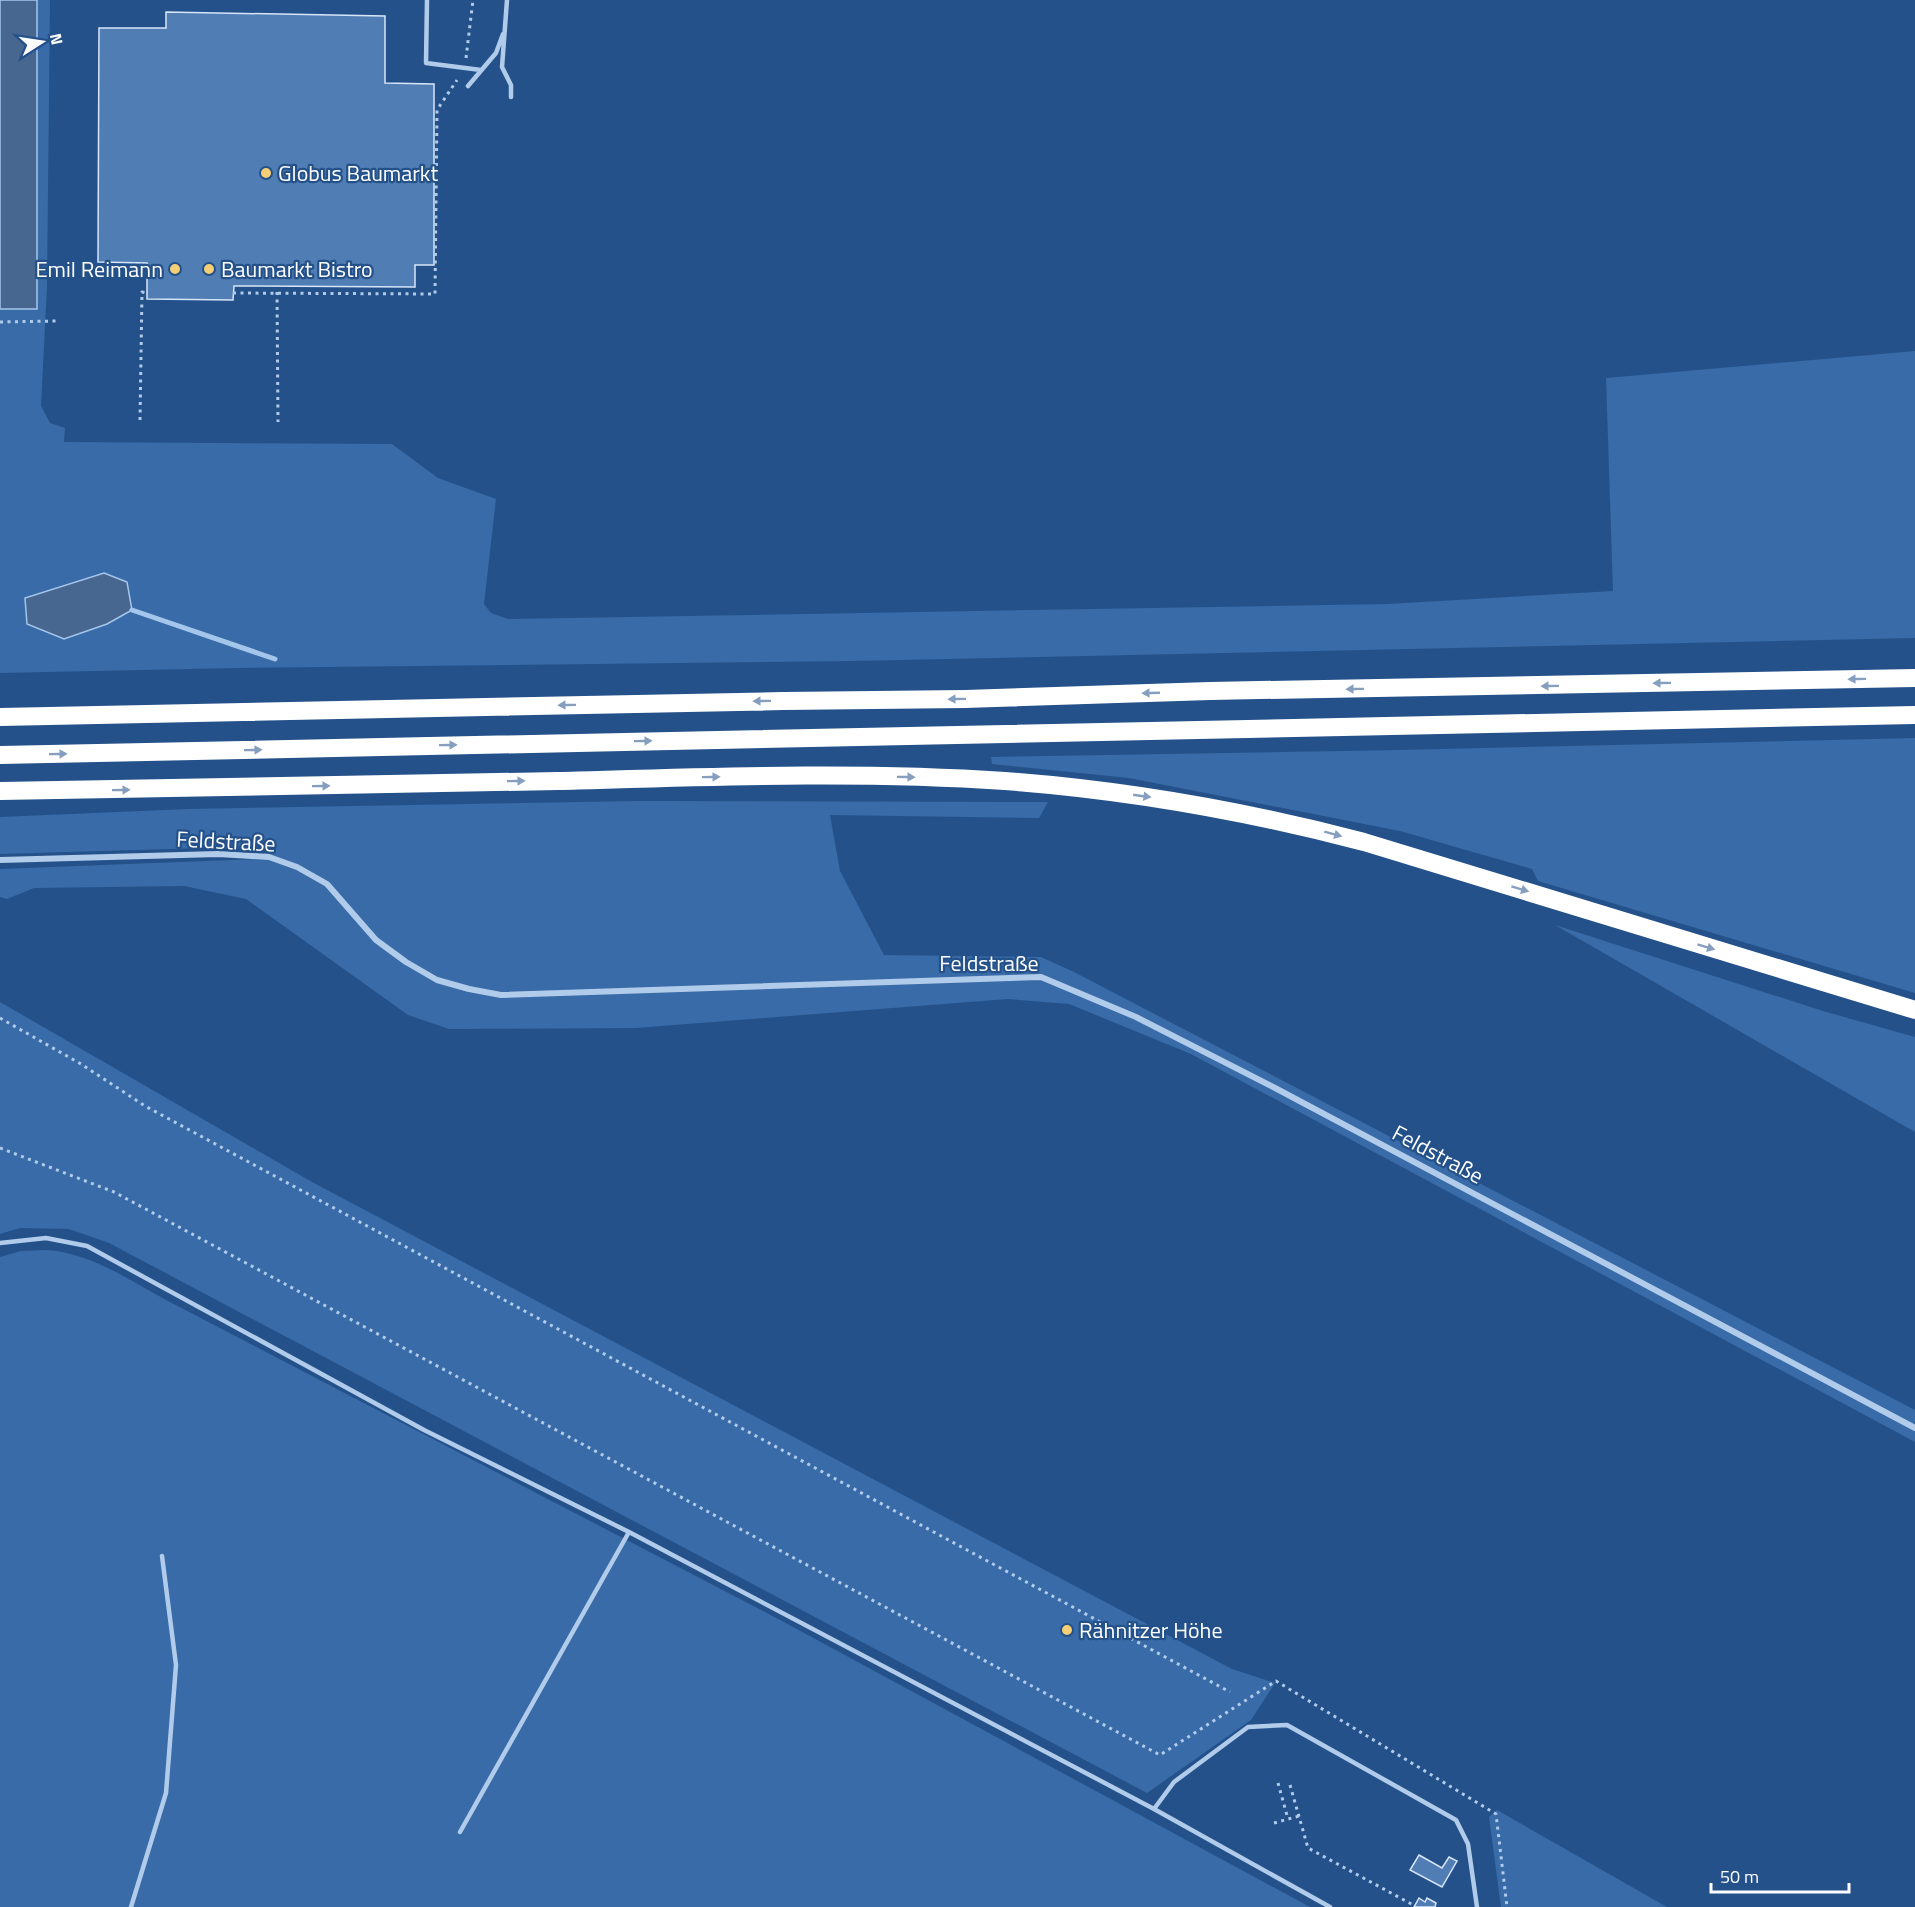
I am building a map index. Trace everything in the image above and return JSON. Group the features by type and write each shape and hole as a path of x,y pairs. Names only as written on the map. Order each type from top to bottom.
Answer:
{"highway":[{"path":"0,717 1915,678"},
{"path":"0,755 1915,715"},
{"path":"0,791 793,776 937,778 1084,788 1227,810 1297,824 1364,842 1915,1010"}],"street":[{"name":"Feldstraße","path":"0,860 218,854 269,858 297,867 327,884 376,940 426,974 437,980 469,989 501,995 1041,977 1136,1017 1267,1084 1915,1428"}],"lane":[{"path":"427,0 426,63 481,70"},
{"path":"507,0 502,67 511,85 511,97"},
{"path":"468,86 496,53 506,29"},
{"path":"0,1243 46,1238 87,1246 424,1430 629,1532 1154,1809 1330,1907"},
{"path":"460,1832 629,1532"},
{"path":"131,1907 166,1792 176,1665 162,1556"},
{"path":"1154,1809 1174,1782 1248,1727 1287,1725 1456,1820 1468,1844 1477,1907"}],"path":[{"path":"233,292 435,294 437,110 464,69 473,0"},
{"path":"140,420 141,292 147,293"},
{"path":"277,292 278,422"},
{"path":"0,322 58,321"},
{"path":"0,1018 81,1064 146,1106 1230,1692"},
{"path":"0,1148 114,1191 1160,1755 1276,1681 1496,1814 1507,1907"},
{"path":"1278,1783 1288,1819"},
{"path":"1290,1785 1308,1848 1415,1906"},
{"path":"1274,1823 1299,1816"}],"shaded area":[{"path":"0,0 50,0 47,286 41,406 50,423 65,428 64,442 392,444 438,478 496,499 484,604 491,613 508,619 1387,604 1613,591 1606,378 1915,351 1915,638 854,661 0,673"},
{"path":"0,0 37,0 37,309 0,309"},
{"path":"104,573 127,582 132,610 107,624 64,639 27,624 25,598"},
{"path":"1915,738 1915,993 1538,881 1532,869 1400,831 1129,778 992,764 991,757 1398,750"},
{"path":"638,801 1048,802 1039,818 830,815 840,871 884,955 1041,957 1074,972 1915,1410 1915,1442 1191,1054 1069,1004 1008,999 636,1028 449,1029 408,1015 246,899 184,886 34,888 7,899 0,897 0,869 258,859 273,846 0,854 0,817 188,809"},
{"path":"1555,925 1823,1011 1915,1037 1915,1132"},
{"path":"0,1002 312,1182 1232,1669 1275,1683 1251,1720 1147,1793 109,1243 69,1229 20,1228 0,1234"},
{"path":"21,1251 64,1252 95,1262 125,1277 782,1621 1310,1907 0,1907 0,1257"},
{"path":"1497,1810 1667,1907 1501,1907 1489,1817"}],"building":[{"name":"Globus Baumarkt","path":"166,12 385,16 385,83 434,84 434,265 415,265 415,287 234,286 233,300 147,299 147,263 98,262 99,28 166,28"},
{"path":"1419,1855 1442,1868 1449,1857 1457,1861 1442,1887 1410,1870"},
{"path":"1419,1898 1425,1902 1427,1898 1436,1903 1435,1907 1414,1907"}],"waterway":[{"path":"132,610 275,659"}],"place":[{"name":"Globus Baumarkt","path":"266,173"},
{"name":"Emil Reimann","path":"175,269"},
{"name":"Baumarkt Bistro","path":"209,269"},
{"name":"Rähnitzer Höhe","path":"1067,1630"}]}
